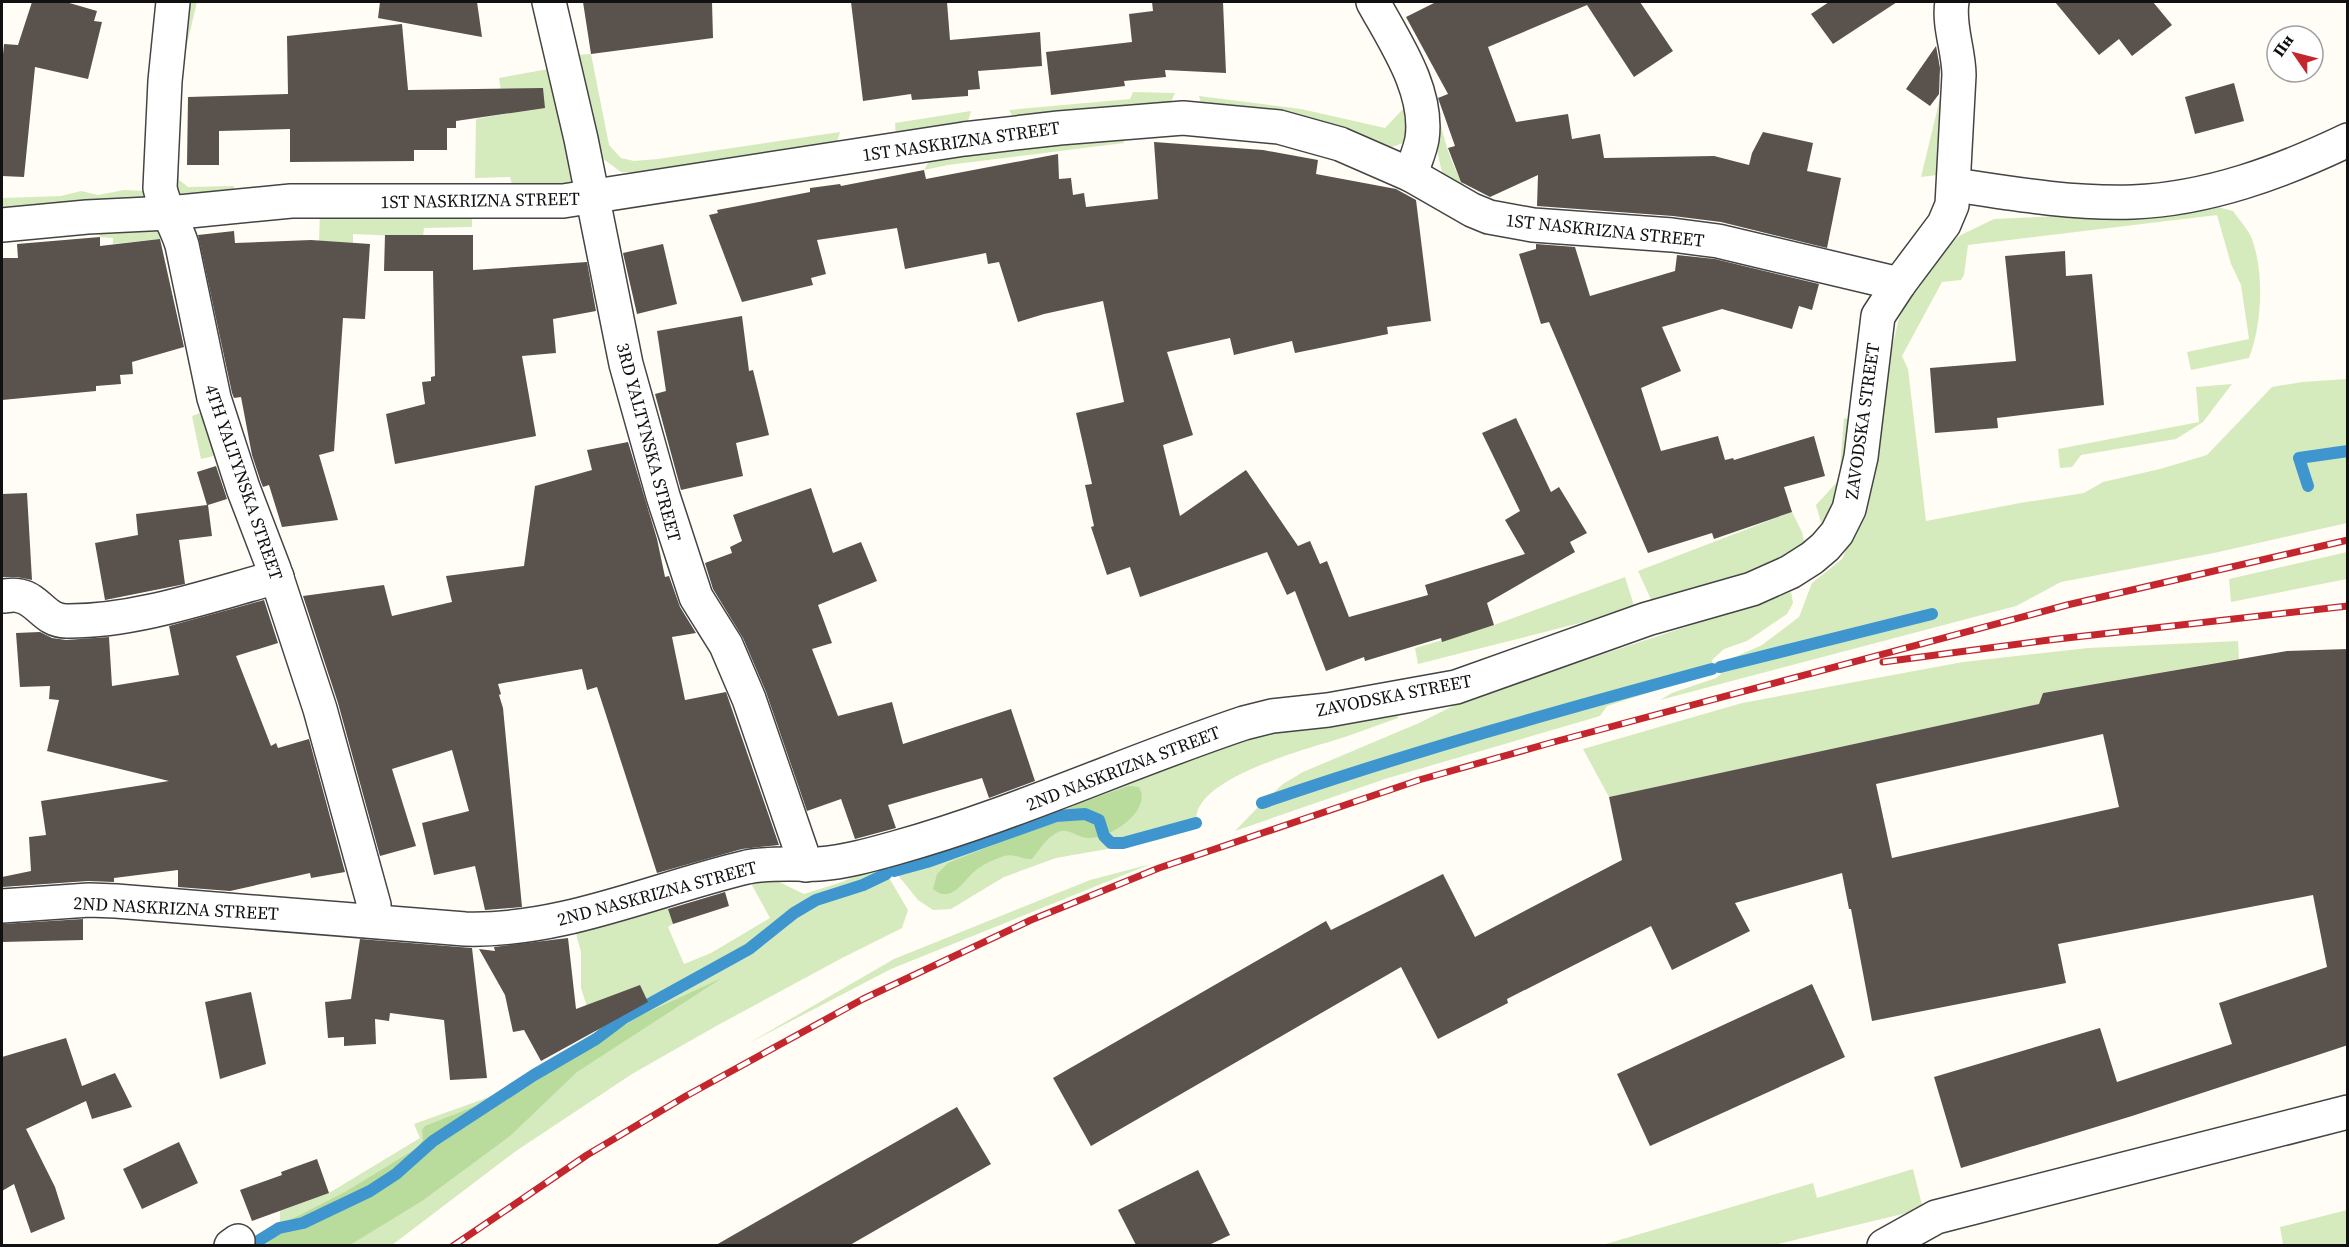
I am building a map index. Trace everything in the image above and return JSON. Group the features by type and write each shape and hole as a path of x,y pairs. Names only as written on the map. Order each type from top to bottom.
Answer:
{"street":[{"name":"4TH YALTYNSKA STREET","path":"173,2 165,81 159,188 182,245 214,398 243,488 277,577 320,709 364,861 374,905 373,921"},
{"name":"3RD YALTYNSKA STREET","path":"549,2 626,363 677,544 696,597 726,645 746,692 806,864"},
{"path":"1374,2 1408,69 1418,100 1422,138 1411,175"},
{"name":"ZAVODSKA STREET","path":"1289,714 1328,710 1456,687 1647,619 1752,589 1790,572 1825,547 1837,533 1849,509 1861,457 1878,316 1949,215 1955,185 1959,75 1959,61 1951,20 1952,2"},
{"name":"1ST NASKRIZNA STREET","path":"2,225 87,217 169,213 291,201 533,202 592,198 964,139 1059,128 1183,118 1247,122 1295,131 1354,149 1411,175 1472,210 1506,221 1718,241 1899,284"},
{"path":"1955,185 2049,199 2135,202 2210,191 2276,171 2348,140"},
{"path":"2,596 20,596 31,600 52,618 75,621 146,611 277,577"},
{"name":"2ND NASKRIZNA STREET","path":"2,906 107,900 480,930 532,924 593,910 748,867 843,861 930,837 1010,811 1228,729 1289,714"},
{"path":"1884,1245 1936,1217 2348,1112"}],"green space":[{"path":"186,2 197,2 181,70 177,130 179,180 188,187 234,186 235,198 172,203 170,164 173,95"},
{"path":"1946,2 1943,155 1937,175 1921,177 1942,90 1938,37"},
{"path":"591,54 609,145 621,158 634,161 658,159 840,132 836,146 657,174 621,172 602,158 586,119 575,55"},
{"path":"554,68 574,179 564,191 514,192 510,177 475,178 476,119 504,114 499,78"},
{"path":"1400,87 1409,124 1403,143 1392,147 1380,147 1202,106 1199,96 1301,109 1385,128 1403,109"},
{"path":"1133,92 1175,93 1170,104 1015,120 1009,110 1130,99"},
{"path":"1435,103 1451,159 1467,189 1443,175 1434,122"},
{"path":"971,111 966,128 896,137 895,123"},
{"path":"1123,136 1124,143 924,170 932,156"},
{"path":"124,190 145,191 147,194 137,204 2,216 2,198 61,196 81,191 98,195"},
{"path":"2214,206 2233,211 2252,238 2257,255 2260,285 2257,331 2249,358 2191,370 2187,352 2249,339 2241,285 2231,264 2217,215 1968,245 1964,275 1961,280 1942,282 1902,356 1908,369 1926,521 2084,493 2103,482 2207,455 2272,387 2347,379 2347,523 2214,553 2061,582 2016,606 1660,700 1672,693 1716,678 1721,674 1720,667 1728,660 1762,645 1799,617 1812,583 1842,559 1858,524 1886,373 1899,318 1926,267 1959,236 1994,219 2128,213"},
{"path":"320,213 472,213 472,227 424,228 423,237 353,234 353,243 319,241"},
{"path":"153,221 169,238 113,244 113,238 100,237 97,227"},
{"path":"2232,384 2203,422 2176,439 2081,455 2072,467 2060,468 2058,449 2199,422 2196,387"},
{"path":"208,410 245,528 240,530 218,455 201,459 192,416"},
{"path":"1844,418 1852,420 1848,460 1824,533 1816,505 1839,480"},
{"path":"1792,512 1802,532 1806,550 1789,561 1653,604 1638,571"},
{"path":"2347,552 2347,579 2231,602 2229,579"},
{"path":"1625,577 1635,609 1418,664 1415,648 1494,625"},
{"path":"1791,592 1793,603 1787,614 1747,641 1724,649 1712,660 1712,669 1692,679 1607,706 1600,716 1385,779 1235,831 1283,784 1303,772 1419,723 1467,699"},
{"path":"2238,641 2239,659 2043,693 2039,704 1609,797 1583,749 1742,703 1963,662 2088,648"},
{"path":"1396,711 1398,718 1281,757 1229,781 1209,795 1198,810 1198,827 1158,840 1056,858 1004,877 951,909 933,910 918,900 889,864 1234,730"},
{"path":"1129,786 1139,787 1142,796 1140,805 1135,814 1117,829 1089,838 1066,831 1058,832 1032,859 1012,855 1004,856 978,868 951,893 940,893 933,889 937,874 948,863 993,845 1077,804"},
{"path":"1151,864 891,969 749,1043 894,959 1090,880"},
{"path":"882,866 908,910 902,928 718,1025 632,1074 516,1151 392,1245 249,1246 256,1239 280,1226 280,1211 329,1193 420,1138 414,1124 492,1096 599,1035 592,1022 581,988 581,952 574,926 666,902 673,924 668,927 684,964 711,953 770,918 748,878 775,880 804,894"},
{"path":"722,978 577,1072 510,1136 422,1201 350,1245 266,1245 290,1220 345,1192 417,1148 423,1140 422,1130 425,1126 478,1105 537,1076 644,1014"},
{"path":"1913,1169 1923,1209 1774,1245 1599,1246 1813,1183 1817,1198"},
{"path":"2347,1210 2347,1245 2283,1245 2280,1227"}],"building":[{"path":"32,2 66,2 97,11 94,21 102,22 88,79 35,67 24,177 2,176 4,44 18,45"},
{"path":"380,2 477,2 482,37 378,18"},
{"path":"583,2 712,2 713,38 591,54"},
{"path":"851,2 947,2 950,40 1040,32 1042,66 978,71 980,89 968,90 968,96 912,100 911,94 863,101"},
{"path":"1152,2 1223,2 1226,73 1165,70 1166,77 1124,81 1125,86 1051,95 1046,52 1132,42 1129,14 1153,11"},
{"path":"1436,2 1640,2 1673,51 1634,77 1587,5 1488,47 1516,122 1568,114 1572,139 1600,134 1604,158 1714,156 1749,165 1752,153 1763,132 1813,143 1807,171 1841,178 1827,248 1721,222 1673,216 1537,206 1538,175 1490,197 1461,182 1448,148 1455,146 1438,98 1448,94 1406,17"},
{"path":"1829,2 1897,2 1833,44 1811,14"},
{"path":"2055,2 2153,2 2172,25 2132,56 2119,39 2099,55"},
{"path":"402,24 408,90 543,88 545,108 456,121 456,128 447,128 447,150 414,150 414,161 290,162 290,129 219,131 219,165 187,165 188,97 288,94 287,36"},
{"path":"1936,46 1940,68 1939,94 1930,106 1906,89"},
{"path":"2234,83 2244,121 2195,134 2185,97"},
{"path":"1154,142 1263,150 1318,160 1316,174 1396,189 1416,200 1431,321 1387,327 1388,334 1295,353 1292,341 1234,355 1230,338 1167,352 1193,435 1163,445 1180,516 1246,470 1298,546 1310,541 1320,564 1327,561 1349,617 1428,595 1425,585 1525,554 1505,520 1520,511 1482,433 1516,418 1551,492 1559,487 1587,533 1570,542 1575,552 1487,603 1494,625 1442,642 1441,638 1365,661 1364,657 1326,671 1295,591 1287,595 1267,552 1140,597 1130,567 1107,575 1091,527 1094,526 1085,485 1092,484 1076,413 1124,402 1103,301 1018,322 999,262 988,264 986,253 905,269 897,228 817,240 826,274 811,278 813,285 742,302 709,215 718,213 717,210 810,192 810,188 840,184 841,186 924,170 926,179 1058,154 1059,179 1071,178 1073,195 1084,193 1086,207 1158,199"},
{"path":"234,231 235,243 311,240 370,244 365,319 343,318 334,451 319,455 338,520 282,527 269,485 263,487 261,482 252,455 241,397 234,398 232,393 198,235"},
{"path":"385,235 473,235 473,270 587,262 596,311 553,319 556,353 522,356 536,436 395,464 386,414 425,404 422,382 431,381 431,377 435,376 433,271 384,271"},
{"path":"100,237 100,246 160,239 184,347 132,362 133,374 120,375 121,384 96,386 96,391 2,400 2,258 18,258 17,244"},
{"path":"663,244 677,304 637,314 623,253"},
{"path":"1536,244 1575,247 1590,296 1675,271 1677,255 1715,259 1819,284 1812,310 1799,306 1792,329 1722,309 1662,327 1681,371 1641,388 1661,451 1718,436 1725,460 1733,458 1734,460 1814,436 1825,476 1784,487 1792,512 1714,539 1712,533 1648,553 1549,322 1541,324 1519,254 1536,249"},
{"path":"2065,251 2066,276 2092,274 2104,405 1997,418 1998,428 1935,433 1930,368 2016,361 2005,256"},
{"path":"742,316 749,371 753,370 769,435 736,443 743,476 681,490 655,394 666,391 657,331"},
{"path":"628,442 657,539 665,577 669,576 680,607 696,633 672,637 685,700 726,692 779,845 742,849 657,873 597,687 587,690 582,669 498,684 503,708 522,907 485,910 475,866 434,875 422,823 469,811 452,750 392,769 416,846 380,856 338,703 303,596 384,585 392,616 452,602 446,576 524,566 535,486 592,470 587,450"},
{"path":"216,466 227,499 208,505 212,536 179,540 185,584 105,600 95,543 138,535 136,514 207,505 197,472"},
{"path":"811,488 833,553 861,542 877,581 818,605 832,643 812,649 838,716 892,702 903,744 1011,709 1035,781 989,798 982,778 888,805 896,828 855,839 841,799 807,811 766,692 743,638 713,589 705,563 732,553 730,547 742,541 733,515"},
{"path":"27,493 32,580 2,577 2,494"},
{"path":"264,600 278,643 236,656 271,746 276,743 278,748 309,739 345,872 311,878 310,873 230,891 178,887 178,870 114,878 114,882 88,881 2,887 2,877 31,871 29,837 46,835 41,801 169,781 47,751 59,700 49,699 50,686 20,687 16,633 40,632 52,638 66,640 109,637 112,686 179,675 169,626"},
{"path":"2348,649 2348,1045 2132,1116 1961,1168 1934,1077 2100,1028 2117,1082 2232,1044 2219,1003 2327,967 2313,895 2058,944 2066,983 1872,1021 1842,873 1735,903 1750,931 1672,970 1651,926 1507,999 1508,1003 1438,1039 1401,967 1091,1146 1053,1078 1326,921 1331,930 1443,874 1475,937 1622,860 1609,797 2039,704 2043,693 2287,651","holes":["2103,734 2119,807 1892,858 1876,784"]},
{"path":"725,892 729,906 673,924 668,909"},
{"path":"83,919 83,940 2,942 2,924"},
{"path":"568,938 576,1009 640,985 648,1002 541,1061 524,1030 513,1032 505,995 479,949 495,951 494,947"},
{"path":"360,939 472,948 487,1078 450,1080 444,1020 390,1013 389,1021 375,1019 376,1044 344,1046 344,1037 328,1038 325,1002 351,999"},
{"path":"1812,984 1845,1057 1650,1146 1617,1074"},
{"path":"251,992 266,1064 220,1079 205,1002"},
{"path":"66,1038 82,1086 115,1073 132,1107 92,1119 86,1101 26,1129 55,1187 65,1219 31,1233 14,1184 2,1191 2,1057"},
{"path":"957,1107 991,1164 850,1245 716,1245"},
{"path":"179,1142 198,1183 142,1209 123,1169"},
{"path":"317,1159 329,1193 252,1221 240,1190"},
{"path":"1198,1170 1230,1235 1209,1245 1136,1245 1118,1210"}],"waterway":[{"path":"2308,486 2299,458 2348,451"},
{"path":"1720,667 1932,614"},
{"path":"1262,803 1430,749 1712,669"},
{"path":"894,871 927,862 1056,816 1085,814 1099,820 1104,836 1111,843 1123,843 1196,823"},
{"path":"250,1246 279,1228 303,1223 370,1191 396,1174 433,1141 534,1075 596,1039 624,1018 749,949 794,913 816,900 863,885 886,874"}],"railway":[{"path":"453,1246 587,1155 686,1096 863,999 1031,920 1159,868 1419,780 1550,743 2067,605 2348,540"},
{"path":"1883,662 2049,640 2348,606"}]}
